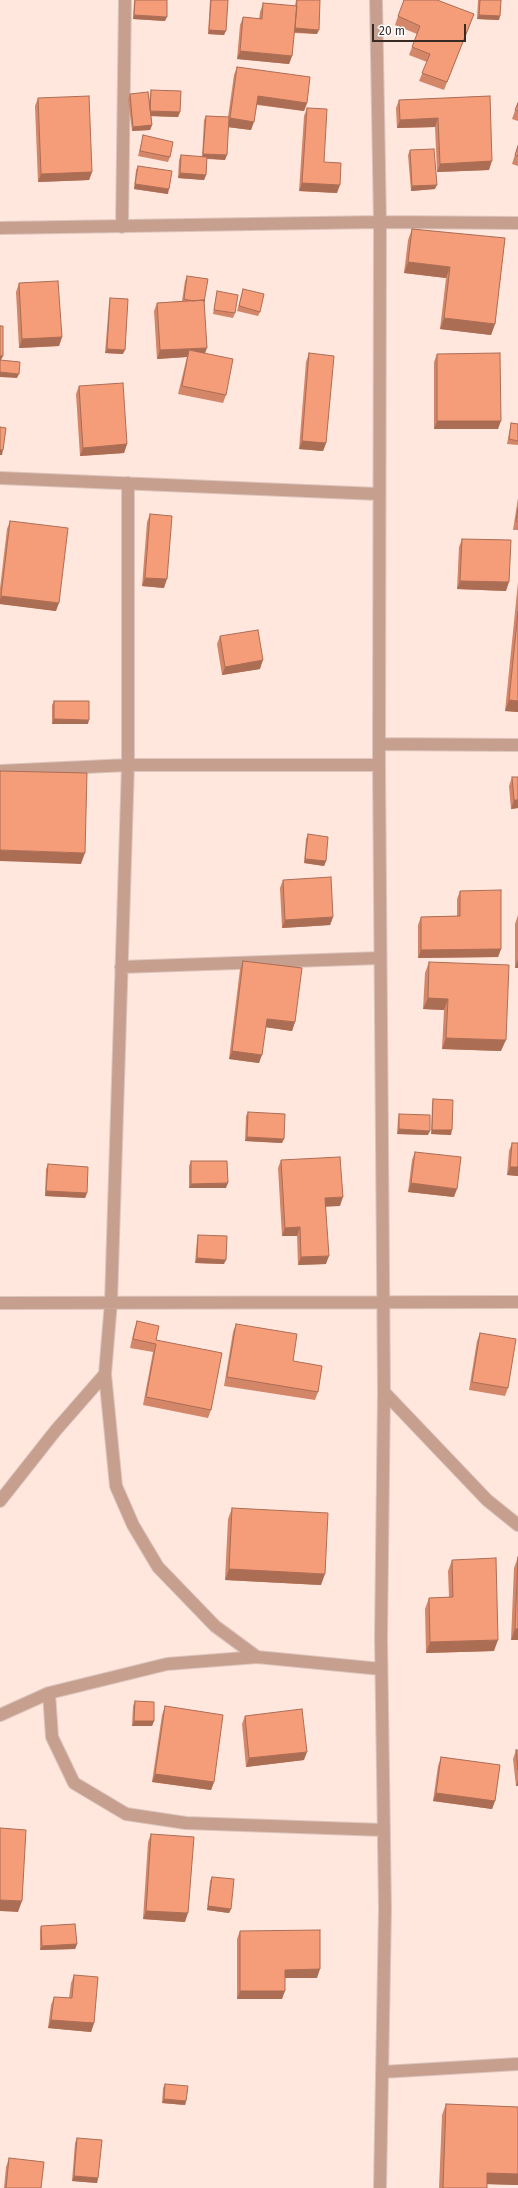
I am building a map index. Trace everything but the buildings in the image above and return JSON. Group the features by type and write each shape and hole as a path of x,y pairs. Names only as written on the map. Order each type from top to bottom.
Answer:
{"street":[{"path":"122,227 125,0"},
{"path":"376,0 380,222 378,494 384,1392 381,1669 385,1908 380,2188"},
{"path":"0,228 380,222 518,223"},
{"path":"0,478 378,494"},
{"path":"128,483 128,765 111,1302 106,1374 116,1486 133,1525 158,1567 215,1626 256,1657"},
{"path":"379,744 518,745"},
{"path":"0,771 128,765 379,765"},
{"path":"121,967 380,958"},
{"path":"0,1303 518,1302"},
{"path":"0,1502 56,1430 106,1374"},
{"path":"384,1392 487,1500 518,1525"},
{"path":"0,1715 49,1693 166,1664 256,1657 381,1669"},
{"path":"49,1693 52,1737 74,1783 126,1814 186,1823 384,1830"},
{"path":"382,2072 518,2064"}]}
